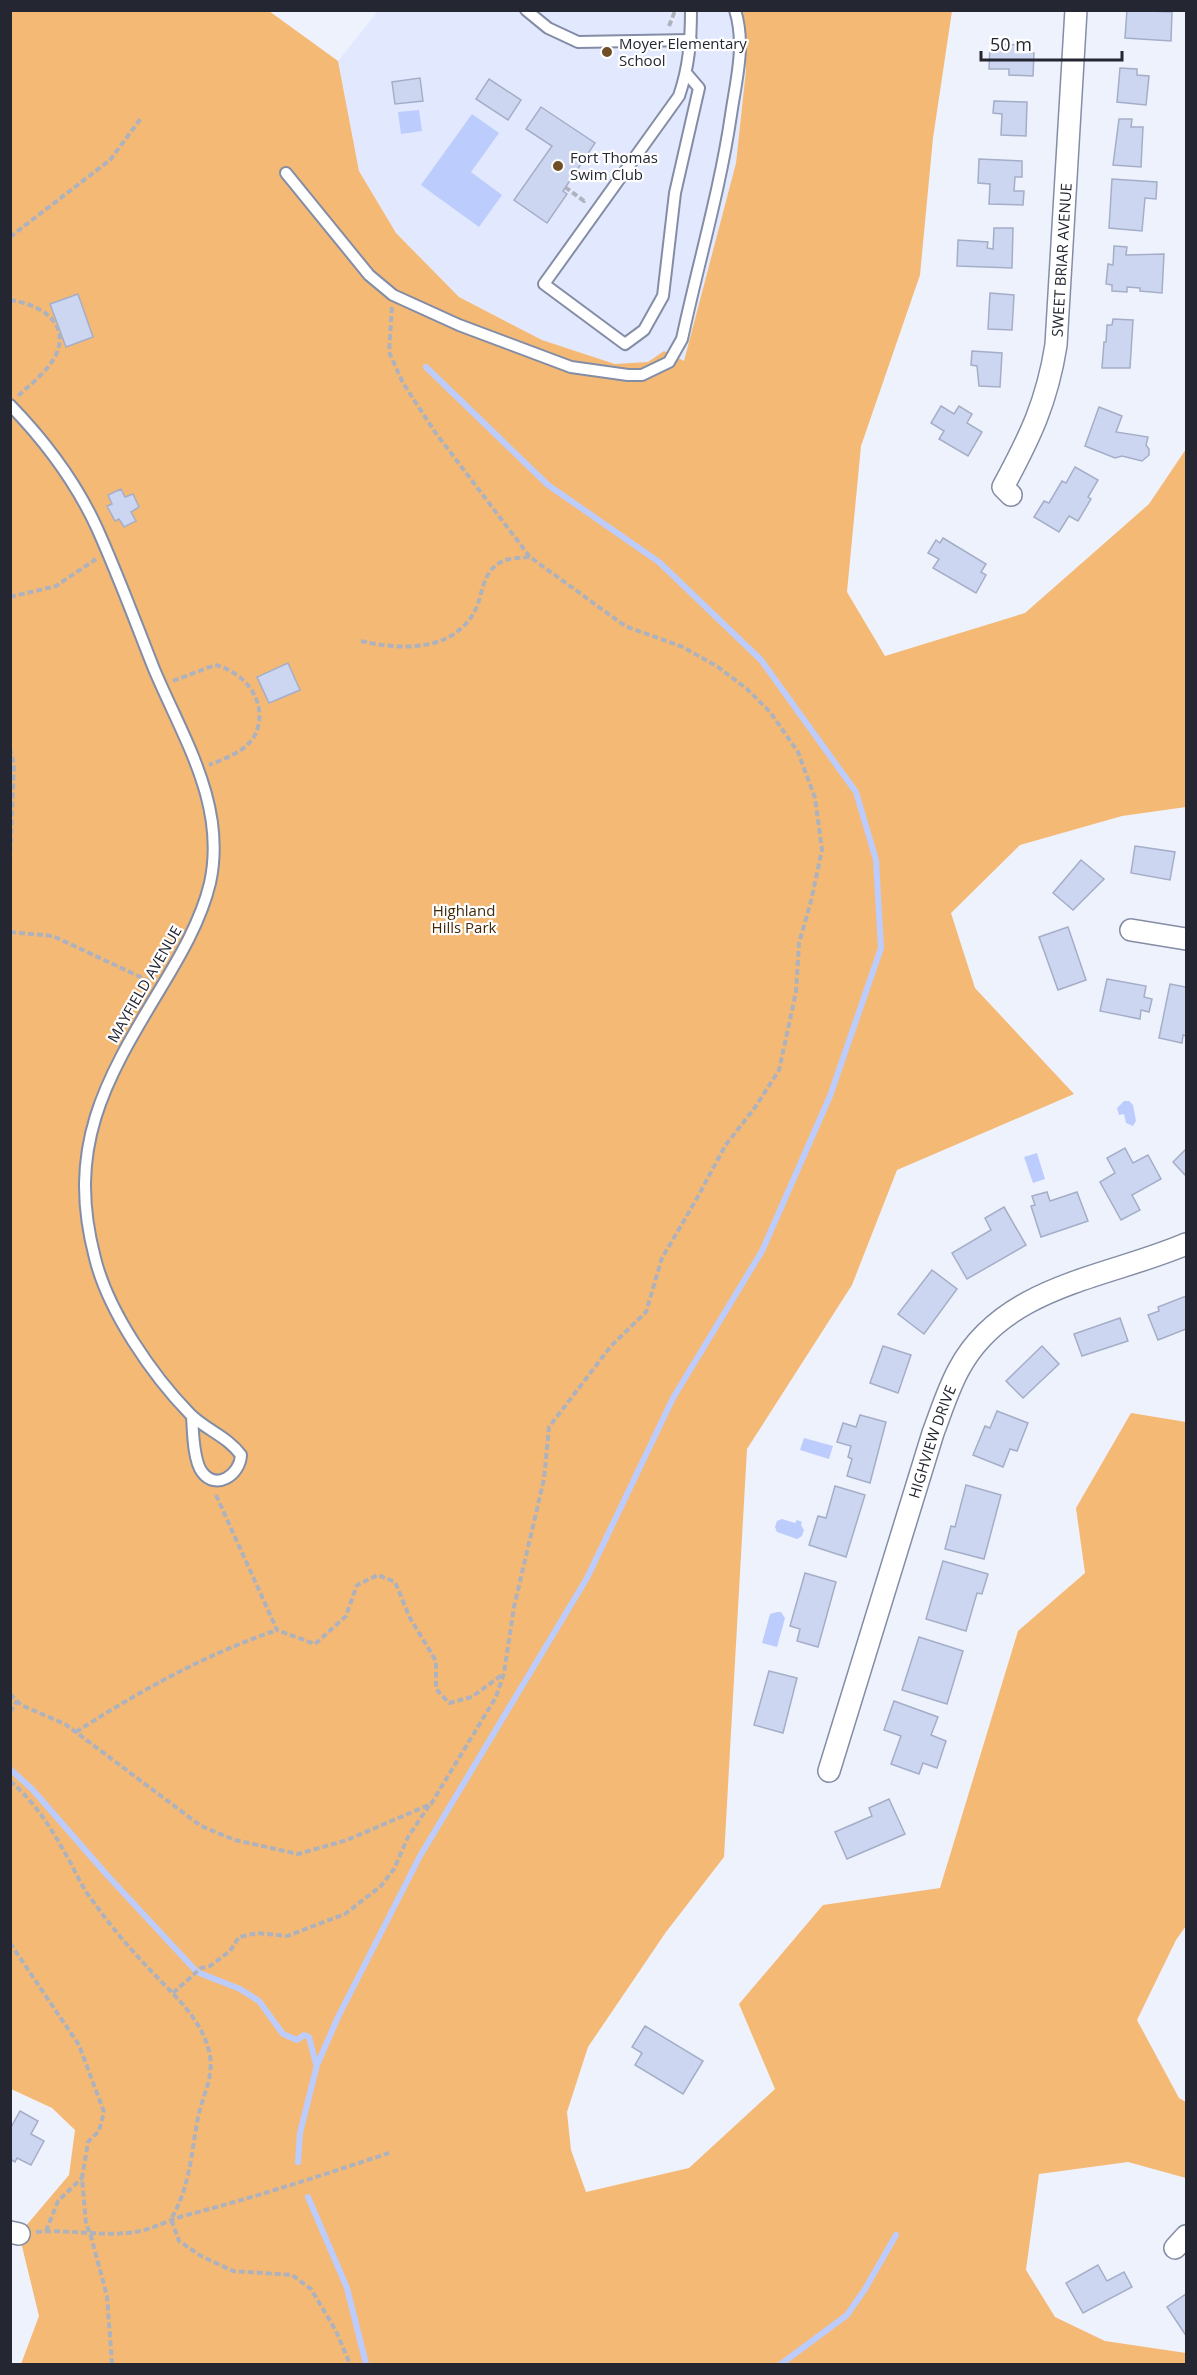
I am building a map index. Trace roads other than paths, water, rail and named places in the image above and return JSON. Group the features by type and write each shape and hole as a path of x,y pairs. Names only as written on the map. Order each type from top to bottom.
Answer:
{"street":[{"name":"SWEET BRIAR AVENUE","path":"1011,495 1003,488 1039,415 1051,377 1056,345 1076,10"},
{"path":"1131,930 1186,939"},
{"name":"HIGHVIEW DRIVE","path":"829,1772 933,1433 952,1383 966,1357 1002,1318 1044,1294 1186,1244"}],"lane":[{"path":"526,10 548,28 578,42 691,40"},
{"path":"687,74 699,88 675,193 663,296 644,330 625,344 544,284 679,96 687,74 691,40 691,10"},
{"path":"286,173 369,275 393,295 459,325 571,367 642,375 669,362 682,339 728,141 739,73 738,26 735,10"},
{"name":"MAYFIELD AVENUE","path":"14,401 52,452 95,524 162,685 200,769 213,827 210,884 191,933 162,987 119,1058 93,1119 85,1194 94,1258 103,1286 114,1309 136,1346 192,1416 225,1438 241,1455 237,1471 232,1476 222,1480 209,1478 202,1472 193,1441 192,1416"}],"water":[{"path":"419,110 422,131 401,134 398,112"},
{"path":"472,114 499,133 471,172 502,195 479,227 421,185"},
{"path":"1124,1101 1129,1101 1133,1105 1136,1121 1133,1126 1126,1123 1124,1114 1119,1115 1117,1108"},
{"path":"1037,1153 1045,1179 1033,1183 1024,1157"},
{"path":"804,1438 833,1446 829,1459 800,1450"},
{"path":"782,1519 795,1523 797,1520 802,1522 804,1530 802,1536 797,1539 777,1532 775,1527 777,1521"},
{"path":"781,1612 785,1618 777,1647 762,1643 770,1614"}],"waterway":[{"path":"298,2162 300,2133 317,2065 338,2017 420,1856 587,1578 673,1398 762,1251 830,1096 881,948 876,860 856,792 761,660 659,562 548,485 426,367"},
{"path":"10,1769 32,1789 107,1875 197,1972 240,1989 259,2001 283,2034 297,2040 304,2035 309,2037 316,2064"},
{"path":"308,2197 347,2288 366,2364"},
{"path":"781,2364 847,2315 896,2235"}],"place":[{"name":"Moyer Elementary School","path":"607,52"},
{"name":"Fort Thomas Swim Club","path":"558,166"}],"park label":[{"name":"Highland Hills Park","path":"464,918"}]}
